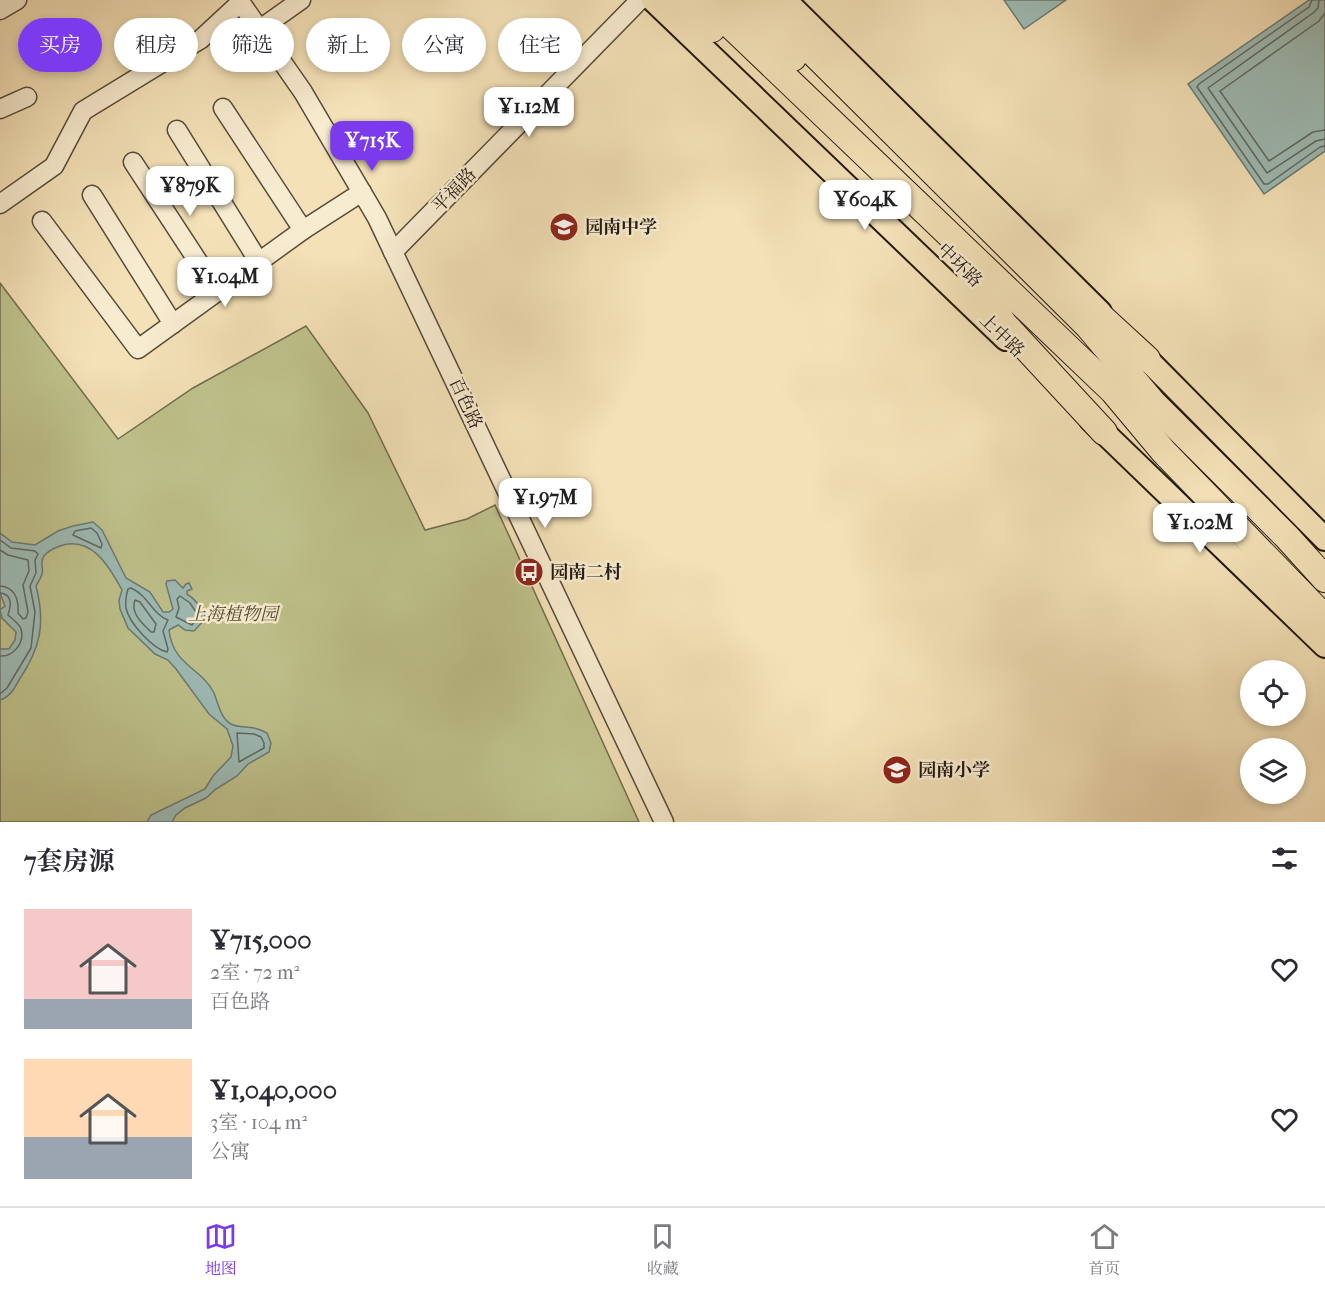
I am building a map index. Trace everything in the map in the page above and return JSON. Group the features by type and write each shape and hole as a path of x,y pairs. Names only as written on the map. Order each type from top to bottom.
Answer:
{"highway":[{"name":"中环路","path":"681,0 970,274 1021,293"},
{"name":"中环路","path":"704,0 1021,293 1153,403 1287,537 1325,579"},
{"name":"中环路","path":"734,0 1021,293 1113,391 1164,452 1325,618"},
{"name":"中环路","path":"760,0 812,52 1021,293"},
{"path":"812,52 1148,359"},
{"path":"970,274 1004,324 1104,432"}],"main road":[{"name":"上中路","path":"653,0 1325,646"},
{"path":"785,0 1148,359 1325,540"}],"street":[{"path":"0,10 17,0"},
{"path":"276,18 301,0"},
{"name":"平福路","path":"393,252 640,0"},
{"path":"0,204 54,166 83,111 201,39 240,1"},
{"name":"百色路","path":"240,1 252,18"},
{"name":"百色路","path":"289,72 362,192 393,252 664,822"},
{"path":"0,109 27,97"},
{"path":"223,108 303,230"},
{"path":"177,130 259,262"},
{"path":"133,162 218,292"},
{"path":"42,221 138,349 303,230 362,192"},
{"path":"92,195 173,324"}],"green space":[{"name":"上海植物园","path":"0,283 118,439 193,388 306,326 368,413 425,530 467,519 495,505 639,822 0,822"}],"water":[{"path":"1004,0 1066,0 1024,29"},
{"path":"1309,0 1325,0 1325,151 1264,194 1188,84"},
{"path":"93,522 102,530 126,578 150,592 163,612 173,609 167,581 175,580 183,588 189,583 192,589 187,591 187,594 198,604 206,618 194,631 185,630 178,625 169,630 176,651 208,684 222,715 228,722 265,732 271,743 269,752 248,764 237,776 206,798 185,808 176,815 172,822 147,822 151,815 205,789 213,776 231,757 233,746 227,729 209,714 168,660 155,654 128,628 120,609 119,600 122,590 105,563 90,549 71,544 60,546 43,558 42,574 36,586 41,624 36,647 13,689 0,700 0,649 9,649 15,640 16,632 2,618 0,610 5,606 0,593 0,533 12,542 35,545 58,531"}],"place":[{"name":"园南中学","path":"564,227"},
{"name":"园南二村","path":"529,572"},
{"name":"园南小学","path":"897,770"}]}
